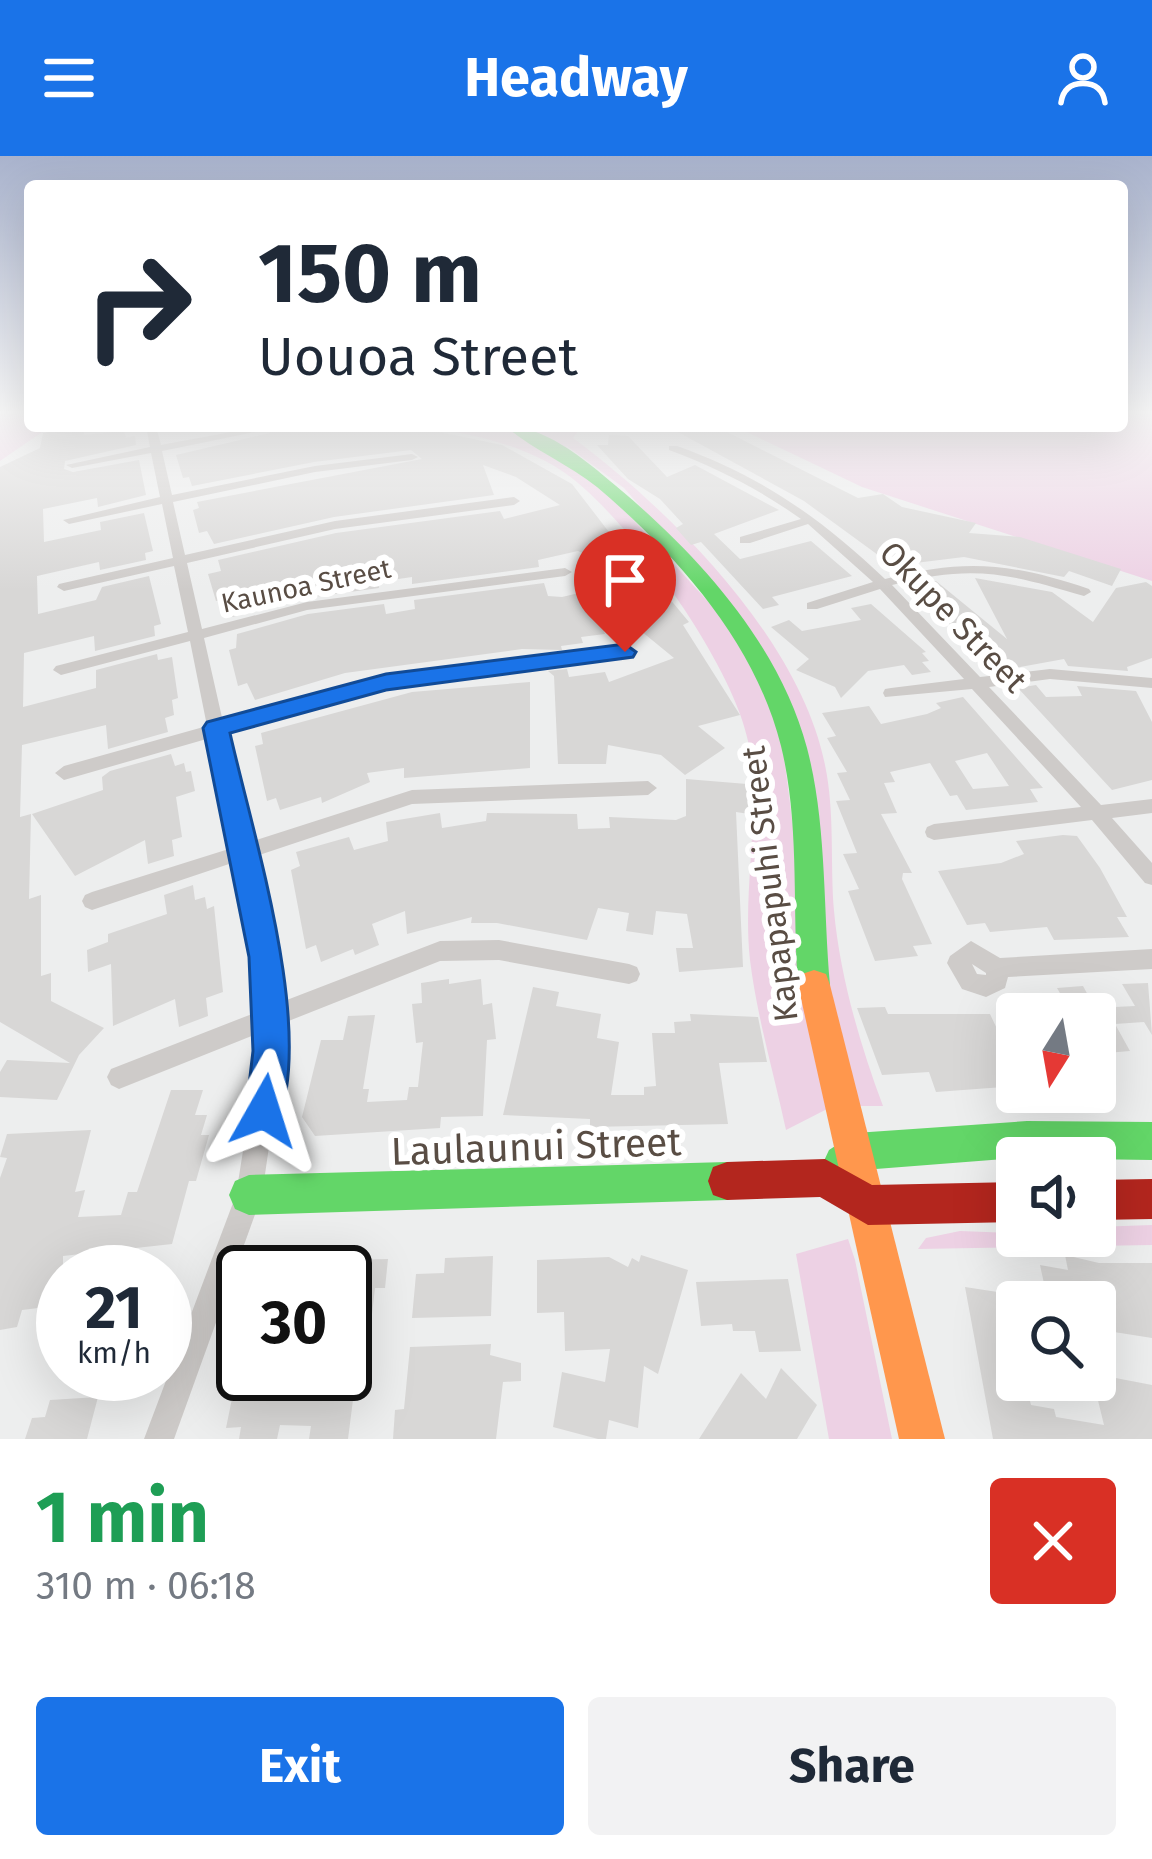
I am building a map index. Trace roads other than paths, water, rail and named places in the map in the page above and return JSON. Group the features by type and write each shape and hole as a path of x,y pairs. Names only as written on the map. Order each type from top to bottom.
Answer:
{"street":[{"path":"159,1439 249,1195 268,1085 270,1016 265,957 161,470"},
{"path":"69,520 337,470"},
{"name":"Kapapapuhi Street","path":"590,470 609,481 743,634 776,691 798,781 807,929 820,1019 922,1439"},
{"name":"Okupe Street","path":"731,470 809,520 881,583 1098,813 1152,877"},
{"path":"64,587 335,526 514,501"},
{"path":"745,540 809,520"},
{"path":"812,606 881,583 981,564 1019,568 1084,592"},
{"name":"Kaunoa Street","path":"61,670 363,596 565,572"},
{"path":"64,773 386,682 625,652"},
{"path":"891,693 1050,674 1152,683"},
{"path":"92,901 412,797 648,788"},
{"path":"934,832 1152,806"},
{"path":"119,1076 414,958 465,948 629,974"},
{"path":"998,968 1152,959"},
{"path":"996,1202 868,1205 825,1178 854,1152 1027,1140 1152,1141"},
{"name":"Laulaunui Street","path":"249,1195 825,1178"},
{"path":"1116,1199 1152,1198"}]}
